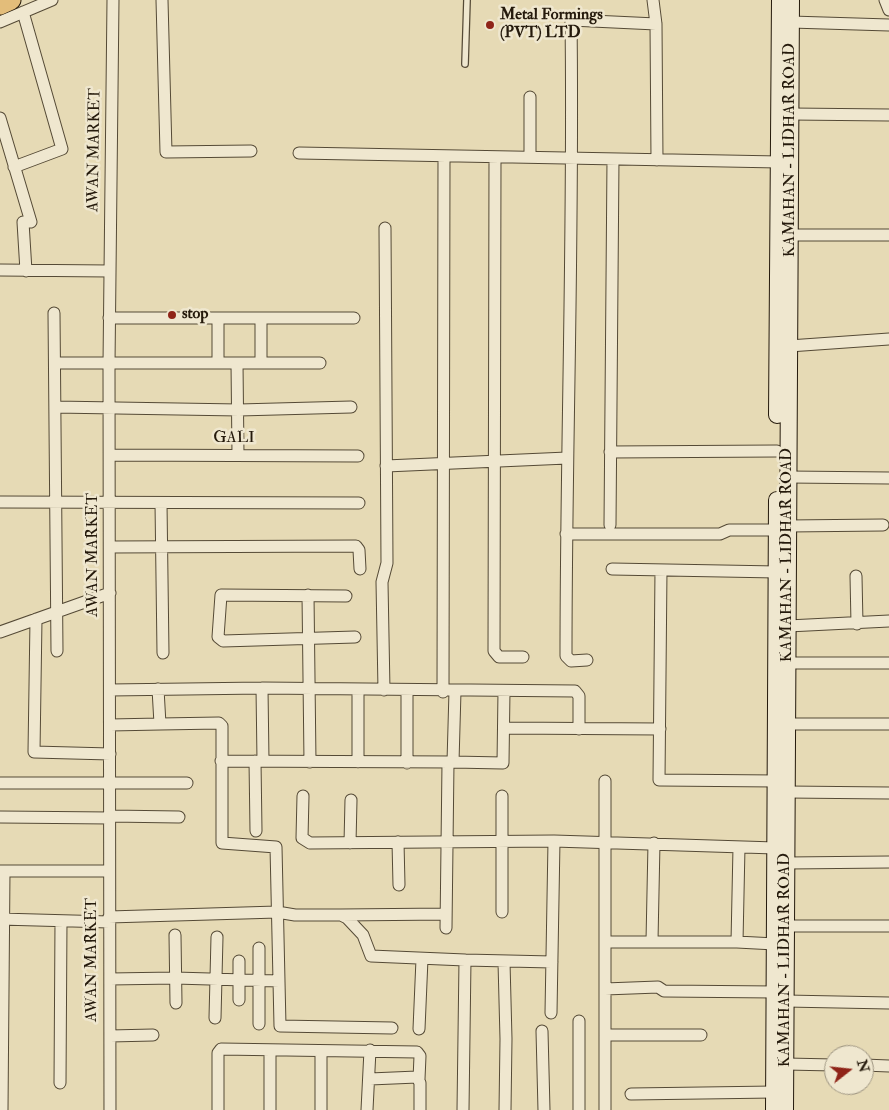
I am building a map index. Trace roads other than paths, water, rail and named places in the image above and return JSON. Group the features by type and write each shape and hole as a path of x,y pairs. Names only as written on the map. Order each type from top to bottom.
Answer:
{"main road":[{"name":"KAMAHAN - LIDHAR ROAD","path":"780,0 777,451 783,528 788,663 787,724 775,848 775,944 786,1064 786,1110"},
{"name":"KAMAHAN - LIDHAR ROAD","path":"774,1110 786,926 787,863 781,786 777,572 788,477 791,0"},
{"path":"0,5 17,6"}],"street":[{"path":"0,22 17,6 52,0"},
{"name":"AWAN MARKET","path":"110,1110 110,455 108,364 113,0"},
{"path":"162,0 166,152 251,150"},
{"path":"654,0 656,24 657,160"},
{"path":"885,0 889,10"},
{"path":"14,167 62,150 17,6"},
{"path":"587,660 571,661 566,656 566,458 573,158 571,20 656,24"},
{"path":"791,22 889,25"},
{"path":"530,97 530,158"},
{"path":"791,114 889,115"},
{"path":"0,118 30,222 23,222 26,271"},
{"path":"299,153 779,162"},
{"path":"443,692 444,156"},
{"path":"495,157 494,651 499,657 523,657"},
{"path":"610,525 613,159"},
{"path":"384,228 387,563 382,582 384,690"},
{"path":"790,235 889,235"},
{"path":"0,270 109,271"},
{"path":"54,313 57,651"},
{"path":"109,318 354,318"},
{"path":"218,318 218,363"},
{"path":"261,318 261,363"},
{"path":"789,346 889,339"},
{"path":"54,363 320,362"},
{"path":"237,363 238,455"},
{"path":"55,407 239,410 351,408"},
{"path":"610,452 777,451"},
{"name":"GALI","path":"110,455 358,456"},
{"path":"386,466 566,458"},
{"path":"788,477 889,478"},
{"path":"0,502 359,503"},
{"path":"161,503 160,547 163,653"},
{"path":"566,534 720,534 729,530 883,525"},
{"path":"110,547 356,546 360,550 360,569"},
{"path":"612,569 777,572"},
{"path":"661,570 659,780 889,793"},
{"path":"856,576 857,624"},
{"path":"0,632 110,593"},
{"path":"346,596 221,595 218,637 222,640 355,637"},
{"path":"308,595 310,762"},
{"path":"36,619 34,752 110,754"},
{"path":"788,626 889,621"},
{"path":"788,663 889,663"},
{"path":"110,690 262,688 578,693 579,729"},
{"path":"256,831 262,688"},
{"path":"158,689 160,724"},
{"path":"358,689 358,762"},
{"path":"407,691 407,762"},
{"path":"446,928 455,691"},
{"path":"221,761 451,762 504,768 504,691"},
{"path":"110,725 219,723 222,726 222,843 276,847 279,1024 282,1027 392,1028"},
{"path":"787,724 889,724"},
{"path":"504,728 660,729"},
{"path":"605,781 605,1110"},
{"path":"0,783 186,783"},
{"path":"303,796 302,838 305,842 605,841 775,848"},
{"path":"502,796 502,912"},
{"path":"350,800 350,843"},
{"path":"0,817 179,817"},
{"path":"551,1013 554,841"},
{"path":"398,842 399,885"},
{"path":"652,941 654,843"},
{"path":"737,942 739,847"},
{"path":"787,863 889,862"},
{"path":"2,1110 2,871 109,871"},
{"path":"2,919 109,920 277,912 295,915 446,914"},
{"path":"340,915 347,918 363,935 371,956 504,962 552,962"},
{"path":"60,1083 61,921"},
{"path":"786,926 889,926"},
{"path":"175,935 176,1004"},
{"path":"215,1018 217,979 216,936"},
{"path":"605,942 652,941 775,944"},
{"path":"259,948 260,1024"},
{"path":"419,1029 422,959"},
{"path":"463,1110 465,960"},
{"path":"239,961 239,1000"},
{"path":"504,962 505,1110"},
{"path":"110,979 175,978 279,981"},
{"path":"605,989 658,987 664,991 889,1003"},
{"path":"579,1021 579,1110"},
{"path":"542,1031 544,1110"},
{"path":"605,1035 701,1034"},
{"path":"110,1036 153,1035"},
{"path":"218,1110 219,1050 370,1050 417,1052 420,1056 420,1110"},
{"path":"270,1050 270,1110"},
{"path":"321,1050 321,1110"},
{"path":"367,1110 370,1050"},
{"path":"786,1064 824,1065"},
{"path":"874,1065 889,1066"},
{"path":"370,1079 417,1077 419,1079"},
{"path":"631,1094 774,1092"}],"lane":[{"path":"466,64 467,0"}],"place":[{"name":"Metal Formings (PVT) LTD","path":"490,25"},
{"name":"stop","path":"172,315"}]}
